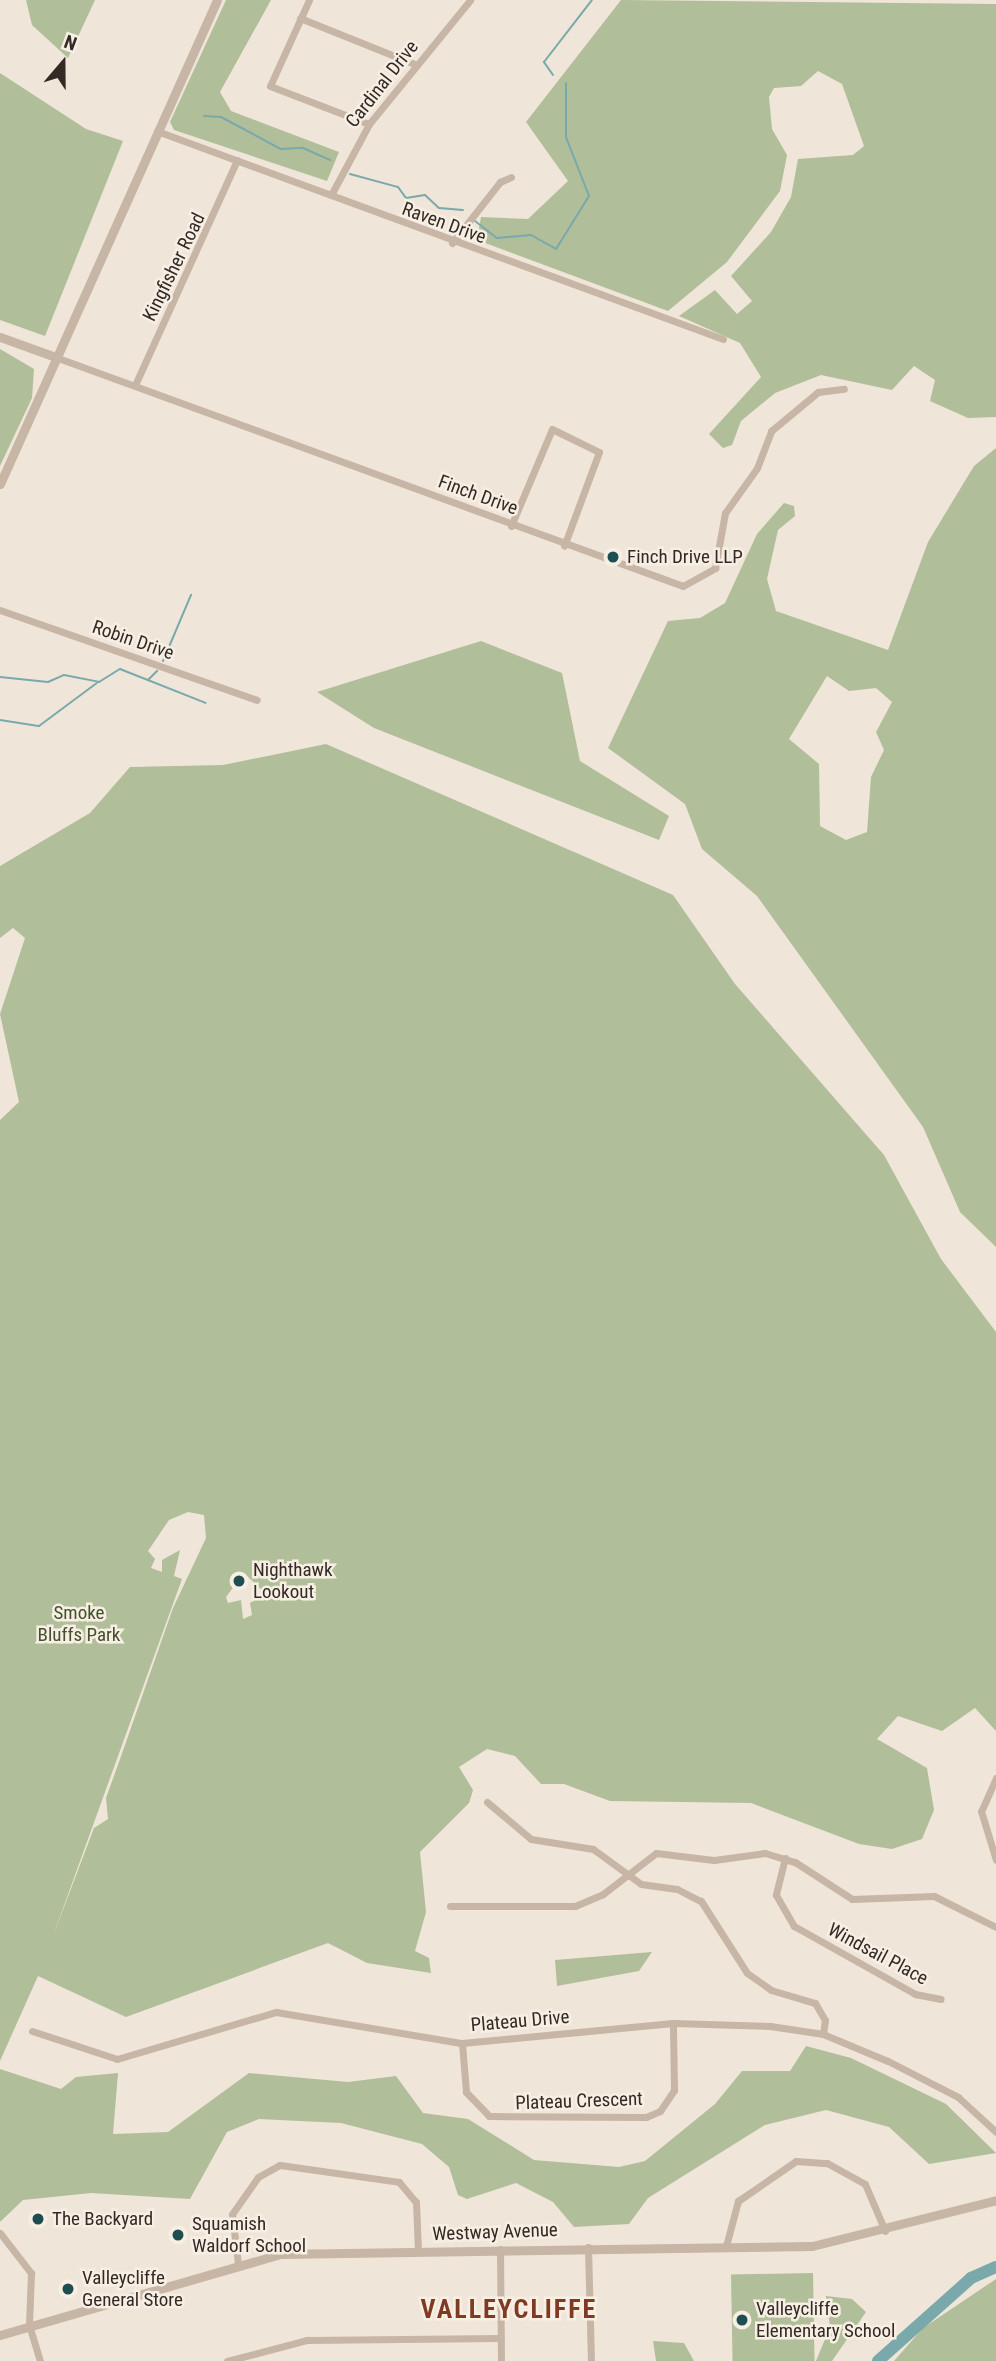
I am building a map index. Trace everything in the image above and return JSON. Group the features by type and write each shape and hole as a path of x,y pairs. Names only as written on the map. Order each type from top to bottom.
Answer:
{"street":[{"path":"0,484 217,0"},
{"path":"309,0 270,86 369,124"},
{"name":"Cardinal Drive","path":"331,195 369,124 470,0"},
{"path":"300,18 417,65"},
{"name":"Raven Drive","path":"157,131 452,243 723,339"},
{"name":"Kingfisher Road","path":"135,385 237,160"},
{"path":"452,243 500,182 511,177"},
{"name":"Finch Drive","path":"0,337 674,585 702,580 719,558 727,507 757,468 771,431 818,392 844,389"},
{"path":"511,526 552,429 599,452 564,546"},
{"name":"Robin Drive","path":"0,610 257,700"},
{"path":"996,1778 981,1811 994,1846 996,1860"},
{"path":"487,1802 531,1839 593,1849 640,1884 677,1889 701,1901 747,1973 771,1990 815,2003 825,2020 823,2034"},
{"path":"450,1906 575,1906 603,1894 626,1872 656,1853 702,1860 747,1853 785,1858 852,1899 933,1896 996,1927"},
{"name":"Windsail Place","path":"785,1858 776,1895 794,1926 915,1994 941,1999"},
{"name":"Plateau Drive","path":"32,2031 91,2055 128,2058 248,2017 286,2012 462,2043 673,2023 823,2034 943,2088 996,2132"},
{"name":"Plateau Crescent","path":"462,2043 466,2092 489,2116 646,2117 660,2111 674,2090 673,2023"},
{"path":"726,2246 738,2201 796,2161 827,2163 865,2184 885,2231"},
{"path":"238,2264 232,2214 258,2177 280,2165 399,2182 416,2202 418,2252"},
{"name":"Westway Avenue","path":"0,2335 238,2264 289,2253 812,2246 885,2231 996,2200"},
{"path":"0,2233 31,2273 29,2325 40,2361"},
{"path":"588,2247 591,2361"},
{"path":"500,2249 500,2361"},
{"path":"227,2361 299,2341 500,2338"}],"green space":[{"path":"26,0 95,0 68,58 32,25"},
{"path":"226,0 271,0 220,92 231,111 339,152 327,181 174,130 170,122"},
{"path":"621,0 996,4 996,417 968,418 930,401 935,380 914,366 892,390 821,375 775,393 741,421 732,445 723,448 709,434 761,377 740,343 679,316 715,290 737,314 752,301 731,276 771,232 791,197 798,159 853,155 864,146 842,84 818,71 801,86 774,88 769,97 772,129 787,155 780,191 727,262 668,311 477,240 481,217 528,219 568,181 526,122"},
{"path":"0,73 86,129 123,141 45,336 0,320"},
{"path":"0,349 34,369 32,398 0,466"},
{"path":"996,448 996,1247 960,1212 923,1127 757,896 702,849 685,804 608,748 668,621 700,618 725,603 757,534 784,503 794,506 795,516 778,530 767,579 776,611 888,650 928,542 974,466","holes":["827,676 849,691 876,688 892,702 876,732 884,750 871,777 867,832 846,840 820,826 819,764 789,739"]},
{"path":"481,641 562,673 580,761 669,816 659,840 374,728 317,692"},
{"name":"Smoke Bluffs Park","path":"326,744 673,895 735,984 884,1155 941,1259 996,1332 996,1731 975,1708 942,1731 898,1716 877,1739 927,1768 934,1810 922,1839 892,1849 859,1844 751,1803 610,1801 564,1784 541,1784 515,1756 487,1749 459,1767 473,1790 469,1803 420,1852 426,1912 415,1951 429,1958 431,1973 367,1963 328,1943 126,2017 38,1976 0,2061 0,1120 19,1102 0,1014 25,938 13,928 0,938 0,866 90,813 130,767 223,765","holes":["188,1512 204,1515 206,1538 173,1608 106,1798 108,1819 94,1828 53,1936 182,1579 174,1576 180,1550 162,1560 162,1572 151,1568 155,1559 148,1551 169,1520","244,1573 266,1594 250,1603 252,1615 243,1619 241,1600 228,1603 226,1597"]},
{"path":"652,1952 639,1971 557,1986 555,1960"},
{"path":"806,2046 851,2058 946,2104 996,2153 929,2164 889,2127 826,2110 765,2125 648,2198 629,2224 574,2227 553,2202 516,2183 467,2199 458,2195 449,2167 422,2144 341,2123 259,2119 227,2132 190,2199 91,2193 23,2200 0,2222 0,2069 61,2089 76,2077 118,2073 113,2134 168,2132 249,2073 348,2082 396,2076 423,2113 468,2119 534,2160 619,2167 645,2161 715,2104 742,2071 790,2071"},
{"path":"813,2273 815,2361 733,2361 731,2274"},
{"path":"996,2279 996,2361 894,2361 923,2328"},
{"path":"826,2296 852,2299 866,2312 832,2361 816,2361 830,2327"},
{"path":"653,2341 684,2343 694,2361 656,2361"}],"waterway":[{"path":"553,75 544,62 592,0"},
{"path":"475,221 497,238 531,235 556,249 589,196 566,137 566,83"},
{"path":"204,116 221,117 281,149 303,148 330,160"},
{"path":"350,174 398,187 406,198 425,195 439,208 463,210"},
{"path":"163,661 191,595"},
{"path":"0,677 48,682 64,675 99,682 120,669 206,703"},
{"path":"148,680 157,671"},
{"path":"0,720 39,726 97,683"},
{"path":"878,2361 971,2278 996,2267"}],"place":[{"name":"Finch Drive LLP","path":"613,557"},
{"name":"Nighthawk Lookout","path":"239,1581"},
{"name":"The Backyard","path":"38,2219"},
{"name":"Squamish Waldorf School","path":"178,2235"},
{"name":"Valleycliffe General Store","path":"68,2289"},
{"name":"Valleycliffe Elementary School","path":"742,2320"}],"district":[{"name":"VALLEYCLIFFE","path":"509,2310"}]}
